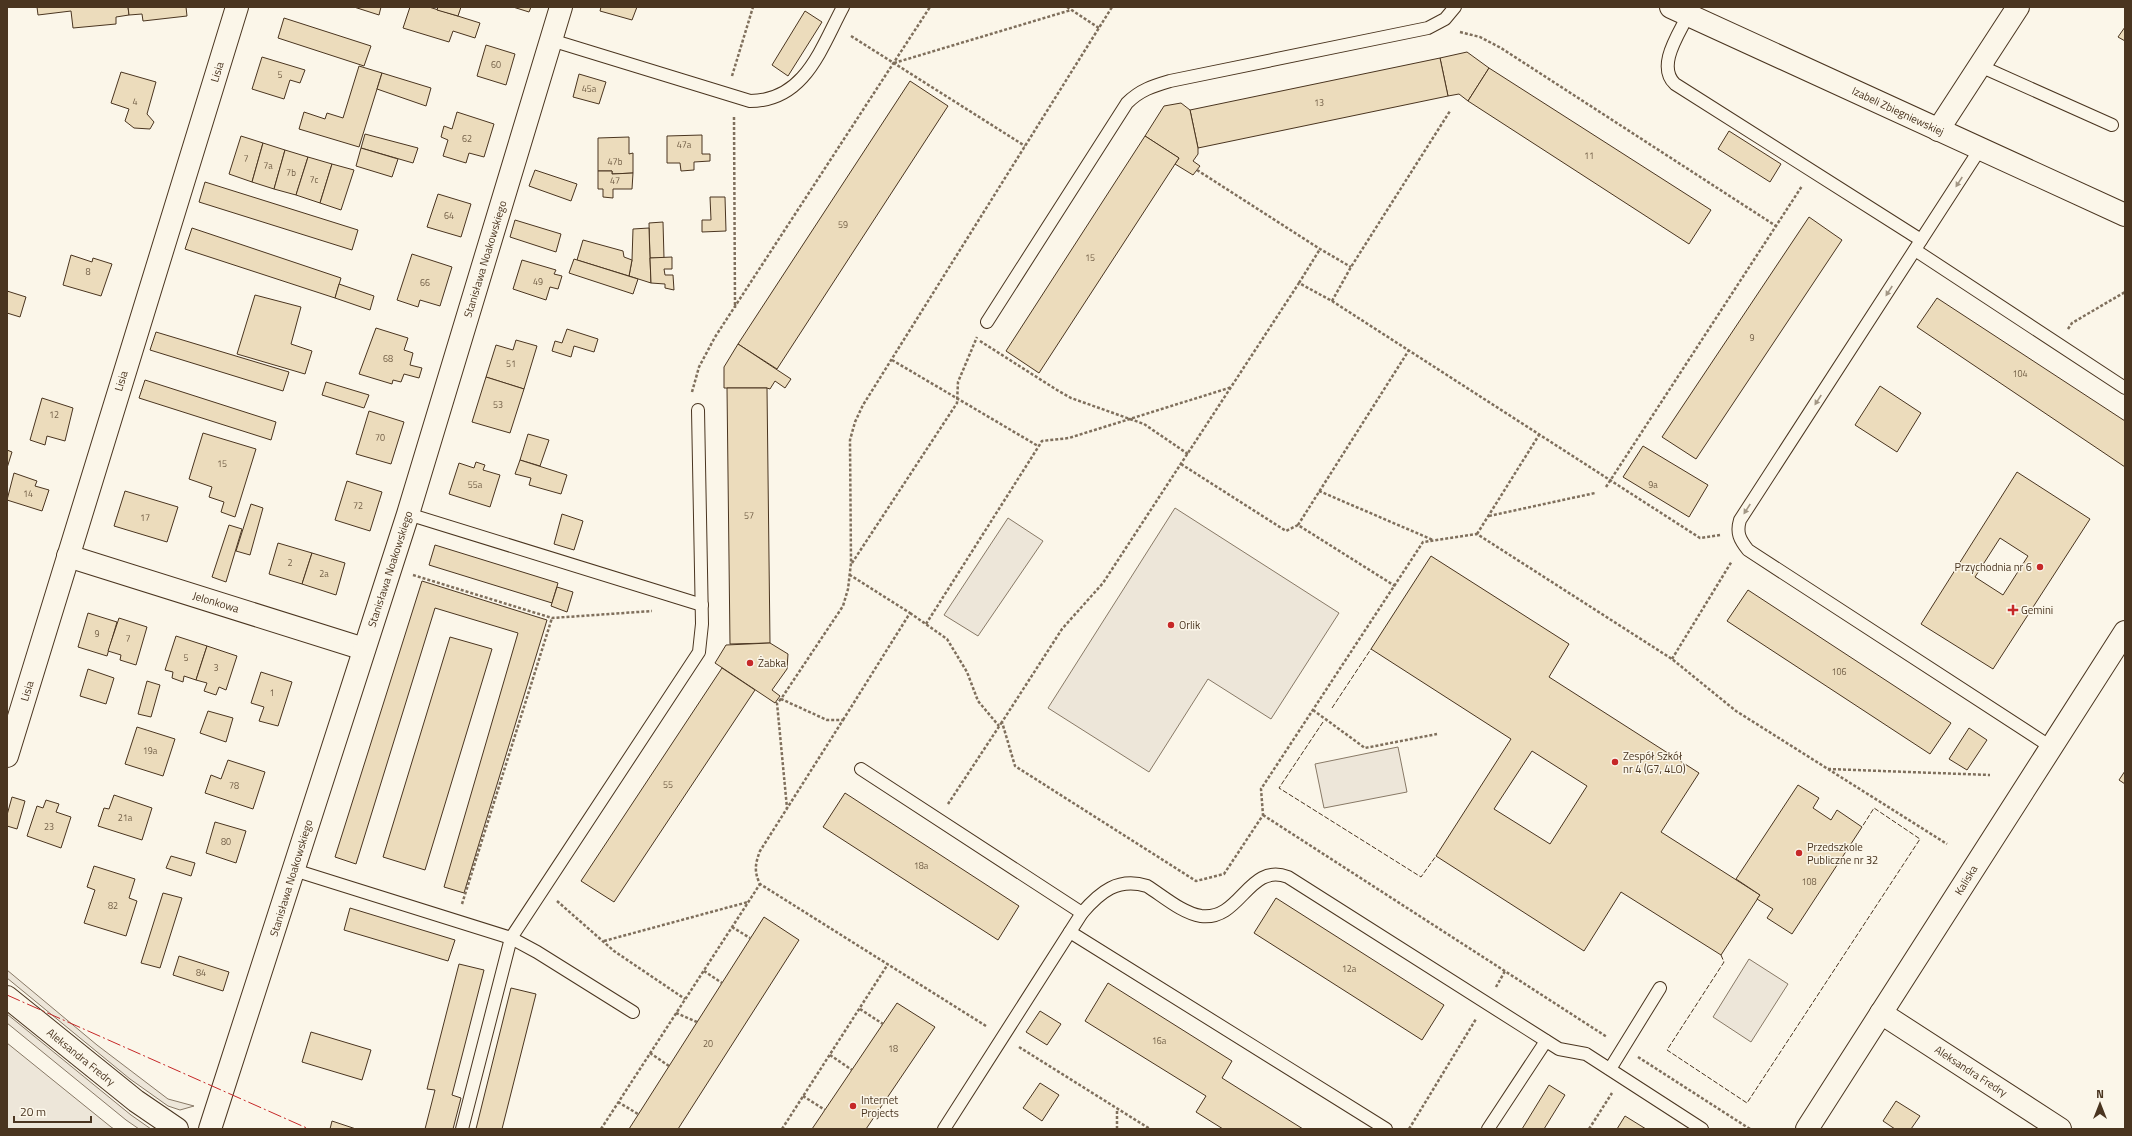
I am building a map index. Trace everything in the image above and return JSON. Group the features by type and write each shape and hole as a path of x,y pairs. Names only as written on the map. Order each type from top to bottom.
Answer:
{"street":[{"name":"Lisia","path":"7,756 237,7"},
{"name":"Stanisława Noakowskiego","path":"210,1129 408,514 561,7"},
{"path":"1938,130 2018,7"},
{"name":"Izabeli Zbiegniewskiej","path":"1682,10 1938,130 2125,215"},
{"name":"Jelonkowa","path":"68,556 364,649"},
{"name":"Kaliska","path":"1807,1129 2125,632"},
{"name":"Aleksandra Fredry","path":"7,997 136,1101 177,1129"},
{"name":"Aleksandra Fredry","path":"1881,1013 2060,1129"}],"lane":[{"path":"551,40 750,101 767,101 790,90 809,70 843,7"},
{"path":"987,322 1127,103 1135,95 1150,87 1170,81 1428,28 1445,19 1455,7"},
{"path":"1682,10 1667,61 1666,69 1669,78 1681,88 1812,170 2058,344 2125,388"},
{"path":"1980,66 2112,125"},
{"path":"1980,149 1740,520 1738,532 1743,544 1748,550 2051,746"},
{"path":"462,1129 510,938 699,652 701,640 702,605 698,410"},
{"path":"408,514 702,605"},
{"path":"861,769 1082,913"},
{"path":"294,870 510,938 537,952 633,1012"},
{"path":"944,1129 1082,913 1105,890 1121,883 1147,886 1192,913 1201,916 1217,915 1232,907 1252,883 1271,874 1282,875 1559,1049 1586,1054 1702,1129"},
{"path":"1070,932 1386,1129"},
{"path":"1610,1069 1660,988"},
{"path":"1488,1129 1546,1041"}],"path":[{"path":"734,308 730,95 753,7"},
{"path":"698,410 690,410 692,395 699,367 715,337 930,7"},
{"path":"1067,7 1099,28"},
{"path":"787,809 778,703 843,606 850,575 851,563 850,440 855,422 863,405 1112,7"},
{"path":"894,63 1071,10"},
{"path":"834,25 1025,146"},
{"path":"1436,25 1480,38 1501,48 1776,226"},
{"path":"1332,301 1351,267 1450,111"},
{"path":"1197,170 1320,249 1351,267"},
{"path":"1606,487 1812,170"},
{"path":"937,819 1062,629 1103,583 1300,283 1320,249"},
{"path":"1300,283 1332,301 1409,350 1700,538 1738,532"},
{"path":"2058,344 2072,323 2125,292"},
{"path":"851,563 957,403 958,382 976,339 987,322"},
{"path":"976,339 1057,390 1130,420 1144,424 1188,454"},
{"path":"1182,464 1286,531 1298,525 1409,350"},
{"path":"892,360 1038,446"},
{"path":"926,624 1038,446 1047,440 1069,438 1130,420 1232,386"},
{"path":"1477,534 1539,435"},
{"path":"1319,491 1434,541"},
{"path":"1489,517 1595,493"},
{"path":"1298,525 1395,586"},
{"path":"1002,722 1015,766 1196,881 1224,874 1263,815 1261,789 1424,542 1477,534 1672,659 1736,710 1947,844"},
{"path":"1672,659 1743,544"},
{"path":"409,574 552,618 657,611"},
{"path":"850,575 910,613 947,639 967,672 978,701 999,726"},
{"path":"910,613 760,851 755,865 756,875 760,884 1150,1129"},
{"path":"457,921 552,618"},
{"path":"781,698 827,720 843,720"},
{"path":"1313,710 1365,748 1437,734"},
{"path":"1828,769 1990,775"},
{"path":"1263,815 1750,1129"},
{"path":"600,1129 760,884"},
{"path":"543,889 614,951 685,999"},
{"path":"604,941 749,902"},
{"path":"732,927 750,938"},
{"path":"782,1129 888,964"},
{"path":"704,971 722,983"},
{"path":"1408,1129 1505,971"},
{"path":"860,1009 883,1024"},
{"path":"676,1013 697,1022"},
{"path":"650,1053 669,1066"},
{"path":"830,1055 852,1070"},
{"path":"1588,1129 1612,1092 1619,1096"},
{"path":"803,1096 825,1110"},
{"path":"618,1102 638,1114"},
{"path":"1117,1108 1117,1129"}],"shaded area":[{"name":"Orlik","path":"1175,508 1339,613 1271,719 1208,679 1149,772 1048,708"},
{"path":"1008,518 1043,541 978,636 944,615"},
{"path":"1398,747 1407,792 1324,808 1315,764"},
{"path":"1749,959 1788,984 1751,1042 1713,1017"},
{"path":"7,970 97,1045 168,1099 194,1106 180,1110 168,1106 130,1079 7,978"},
{"path":"7,1014 131,1115 151,1129 139,1129 126,1120 7,1023"},
{"path":"7,1043 111,1127 114,1129 7,1129"}],"building":[{"path":"37,7 128,7 129,15 116,17 116,24 73,28 71,11 38,15"},
{"path":"128,7 186,7 187,16 143,21 142,14 129,15"},
{"path":"354,7 381,7 379,15"},
{"path":"410,7 429,7 480,23 475,38 453,31 449,42 403,28"},
{"path":"438,7 461,7 458,16 437,10"},
{"path":"513,7 531,7 529,12"},
{"path":"601,7 637,7 632,20 600,11"},
{"path":"805,11 822,22 788,76 772,65"},
{"path":"284,18 371,46 364,66 278,38"},
{"path":"2125,27 2125,41 2118,37"},
{"path":"486,45 515,54 506,85 477,76"},
{"path":"1467,52 1489,68 1468,101 1459,94 1448,96 1440,58"},
{"path":"262,57 305,70 300,83 290,80 284,99 252,89"},
{"path":"1440,58 1448,96 1198,148 1190,110"},
{"path":"359,66 382,73 359,147 299,129 304,112 325,119 327,113 343,118"},
{"path":"1489,68 1711,210 1689,244 1468,101"},
{"path":"121,72 156,82 147,114 154,122 150,129 134,128 125,121 129,109 111,103"},
{"path":"382,73 431,88 426,106 377,89"},
{"path":"579,74 606,82 599,104 573,97"},
{"path":"910,81 948,106 777,369 738,344"},
{"path":"1181,103 1190,110 1198,148 1198,154 1193,161 1200,166 1193,175 1175,164 1179,158 1145,136 1164,106"},
{"path":"457,112 494,124 484,157 469,153 466,163 443,156 448,140 441,137 444,126 452,129"},
{"path":"1729,131 1781,164 1770,182 1718,149"},
{"path":"365,134 418,148 413,163 361,148"},
{"path":"702,135 702,154 710,154 710,161 694,162 694,170 681,171 680,163 667,163 667,136"},
{"path":"241,136 263,143 252,182 229,174"},
{"path":"1145,136 1179,158 1039,373 1006,351"},
{"path":"629,137 629,154 633,153 633,173 612,174 612,171 598,171 598,138"},
{"path":"263,143 285,150 274,189 252,182"},
{"path":"361,148 398,159 392,177 356,166"},
{"path":"285,150 308,157 296,195 274,189"},
{"path":"308,157 332,164 320,203 296,195"},
{"path":"332,164 354,170 341,210 320,203"},
{"path":"535,170 577,184 571,201 529,186"},
{"path":"598,171 612,171 612,174 633,173 632,189 613,189 613,198 603,197 603,189 598,189"},
{"path":"205,182 358,230 352,250 199,202"},
{"path":"438,194 471,204 461,237 427,227"},
{"path":"710,197 725,197 726,231 702,232 702,220 711,220"},
{"path":"1809,217 1842,240 1696,459 1662,437"},
{"path":"515,220 561,234 556,252 510,237"},
{"path":"663,222 664,258 650,258 649,223"},
{"path":"192,228 341,278 335,298 185,249"},
{"path":"649,228 651,283 629,276 632,260 633,229"},
{"path":"583,240 623,251 624,257 632,260 629,276 577,260"},
{"path":"412,254 452,267 440,306 420,300 418,307 397,300"},
{"path":"71,255 92,262 93,258 112,264 101,296 63,285"},
{"path":"672,257 672,269 664,269 665,275 673,275 674,290 665,288 665,284 651,283 650,258"},
{"path":"574,259 638,279 633,294 569,273"},
{"path":"522,260 556,270 554,274 562,276 558,289 550,287 546,300 513,289"},
{"path":"339,284 374,296 370,310 335,298"},
{"path":"7,291 26,297 20,317 7,313"},
{"path":"255,295 301,307 291,344 312,351 305,374 237,354"},
{"path":"1937,298 2125,421 2125,467 1917,327"},
{"path":"376,328 408,338 404,350 413,353 410,365 422,368 419,378 404,374 401,382 393,380 392,384 359,374"},
{"path":"567,329 598,339 594,352 574,346 571,357 552,351 555,341 562,343"},
{"path":"156,332 289,372 283,391 150,350"},
{"path":"516,340 537,346 524,389 486,377 496,345 513,350"},
{"path":"738,344 791,379 785,388 775,381 770,389 724,388 724,367"},
{"path":"486,377 524,389 510,433 472,422"},
{"path":"145,380 276,422 271,440 139,398"},
{"path":"326,382 369,395 364,408 322,395"},
{"path":"1880,386 1921,413 1897,452 1855,425"},
{"path":"727,388 767,388 770,643 730,644"},
{"path":"42,398 73,408 65,441 47,436 45,445 30,440"},
{"path":"369,411 404,422 391,464 356,454"},
{"path":"203,433 256,449 235,517 221,512 224,502 209,497 212,487 189,479"},
{"path":"528,434 549,440 540,466 520,460"},
{"path":"1643,446 1708,485 1689,517 1623,477"},
{"path":"7,450 12,452 7,468"},
{"path":"520,460 567,475 561,494 529,485 531,478 515,474"},
{"path":"476,462 485,465 483,470 500,475 490,507 449,494 459,463 474,468"},
{"name":"Przychodnia nr 6","path":"2017,472 2090,519 1993,669 1921,624","holes":["2000,538 2028,556 2003,595 1975,577"]},
{"path":"14,473 37,481 35,486 49,490 42,511 7,500"},
{"path":"347,481 382,492 370,531 335,520"},
{"path":"125,491 178,507 167,542 114,526"},
{"path":"251,504 263,508 250,555 236,551"},
{"path":"562,514 583,521 574,550 554,544"},
{"path":"229,525 242,529 226,582 212,577"},
{"path":"278,543 312,553 302,584 269,574"},
{"path":"435,545 558,583 552,603 429,565"},
{"path":"312,553 345,563 336,595 302,584"},
{"name":"Zespół Szkół nr 4 (G7, 4LO)","path":"1431,556 1569,644 1549,677 1699,773 1661,832 1760,895 1721,955 1621,892 1584,951 1436,856 1511,739 1371,649","holes":["1532,751 1587,786 1550,844 1494,809"]},
{"path":"422,581 547,620 464,893 444,887 518,633 435,608 356,864 335,857"},
{"path":"557,587 573,592 567,612 551,606"},
{"path":"1748,590 1951,723 1930,754 1727,621"},
{"path":"88,613 117,622 107,656 78,647"},
{"path":"119,618 147,627 136,665 120,660 121,655 108,651"},
{"path":"176,636 207,646 196,680 184,676 183,682 172,678 173,672 165,670"},
{"path":"450,637 492,649 425,870 383,857"},
{"path":"770,643 788,654 787,669 772,690 780,696 775,703 715,663 726,645"},
{"path":"207,646 237,656 226,690 219,687 216,695 204,691 207,683 196,680"},
{"path":"722,668 755,690 614,902 581,881"},
{"path":"88,669 114,678 106,704 80,696"},
{"path":"261,672 292,682 278,726 259,721 264,707 251,703"},
{"path":"147,681 160,685 151,717 138,714"},
{"path":"208,711 233,718 226,742 200,733"},
{"path":"137,727 175,739 163,776 125,764"},
{"path":"1969,728 1987,740 1967,770 1949,759"},
{"path":"228,760 265,772 253,809 205,793 211,775 221,779"},
{"path":"2125,771 2125,784 2119,780"},
{"name":"Przedszkole Publiczne nr 32","path":"1798,785 1819,798 1813,808 1831,820 1837,810 1862,827 1792,934 1767,918 1773,909 1757,899 1760,895 1736,879"},
{"path":"845,793 1019,906 998,940 823,827"},
{"path":"114,795 152,808 142,840 98,826 104,808 109,809"},
{"path":"12,797 25,801 17,829 7,826 7,815"},
{"path":"46,800 59,804 56,812 71,817 61,848 27,836 37,806 43,808"},
{"path":"215,822 246,831 236,863 206,853"},
{"path":"171,856 195,863 191,876 166,868"},
{"path":"94,866 135,879 129,898 137,901 126,936 84,923 95,890 87,887"},
{"path":"163,893 182,898 160,968 141,963"},
{"path":"1276,898 1444,1005 1422,1040 1254,933"},
{"path":"350,908 455,940 448,961 344,930"},
{"path":"764,917 799,940 678,1129 629,1129"},
{"path":"179,956 229,972 223,991 173,975"},
{"path":"459,964 484,970 452,1095 461,1098 453,1129 425,1129 435,1090 427,1089"},
{"path":"1108,983 1232,1061 1222,1078 1303,1129 1223,1129 1196,1112 1206,1096 1085,1021"},
{"path":"511,988 536,994 502,1129 476,1129"},
{"path":"897,1003 935,1027 866,1129 812,1129"},
{"path":"1040,1011 1061,1024 1047,1045 1026,1032"},
{"path":"311,1032 371,1050 362,1080 302,1062"},
{"path":"1040,1083 1059,1095 1042,1121 1023,1108"},
{"path":"1549,1085 1565,1095 1544,1129 1522,1129"},
{"path":"1896,1101 1920,1116 1911,1129 1895,1129 1883,1121"},
{"path":"1625,1116 1646,1129 1617,1129"},
{"path":"332,1121 356,1129 330,1129"}],"fence":[{"path":"1332,708 1371,649"},
{"path":"1323,722 1279,788 1421,877 1436,856"},
{"path":"1721,955 1724,962 1667,1050 1747,1103 1920,839 1874,808 1862,827"}],"power":[{"path":"7,995 309,1129"}],"place":[{"name":"Przychodnia nr 6","path":"2040,567"},
{"name":"Gemini","path":"2013,610"},
{"name":"Orlik","path":"1171,625"},
{"name":"Żabka","path":"750,663"},
{"name":"Zespół Szkół nr 4 (G7, 4LO)","path":"1615,762"},
{"name":"Przedszkole Publiczne nr 32","path":"1799,853"},
{"name":"Internet Projects","path":"853,1106"}]}
